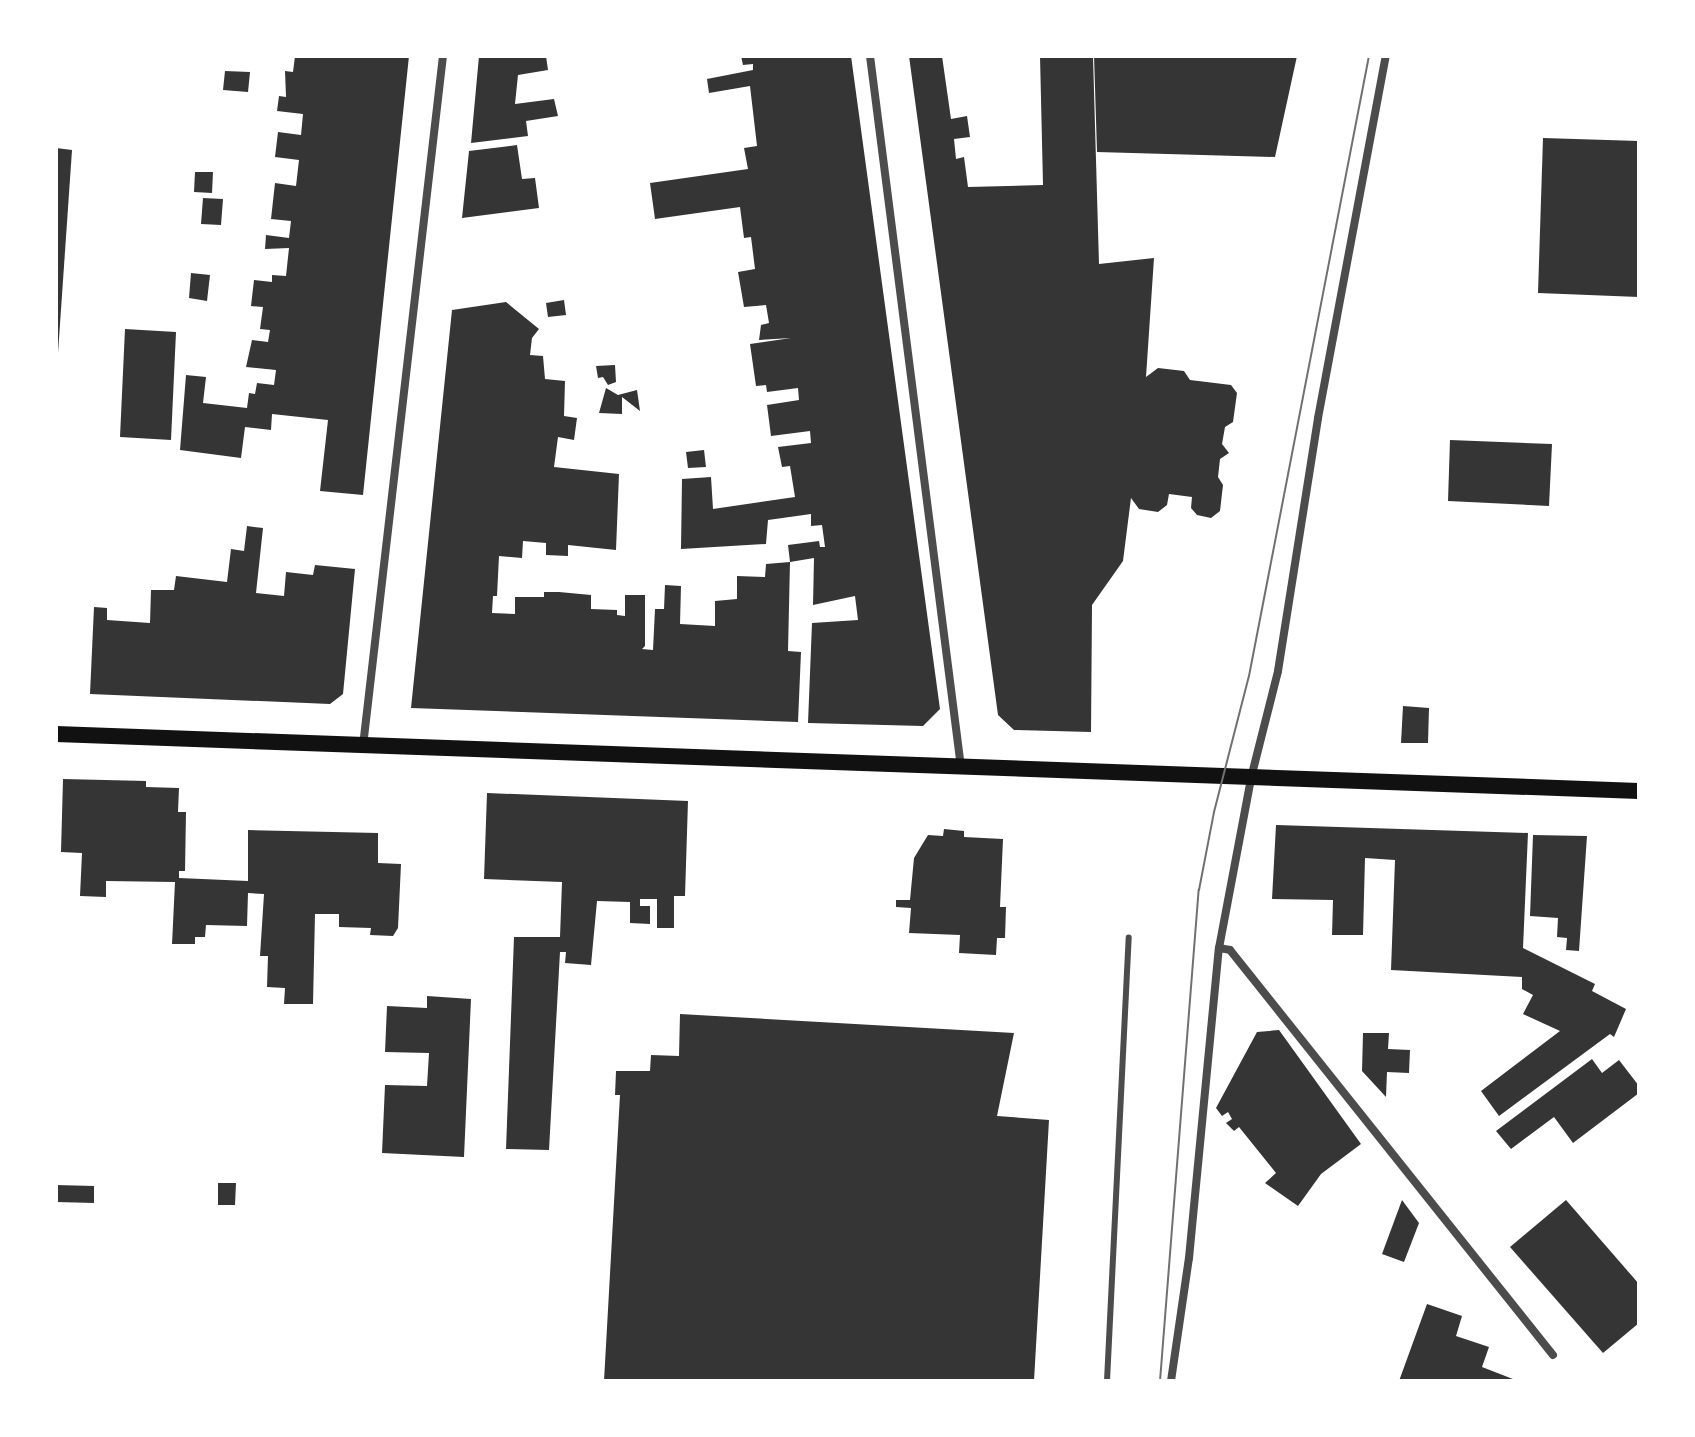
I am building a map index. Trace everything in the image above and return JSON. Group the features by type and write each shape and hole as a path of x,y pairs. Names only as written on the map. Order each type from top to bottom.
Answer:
{"main road":[{"path":"56,734 1639,791"}],"street":[{"path":"363,746 443,56"},
{"path":"870,56 961,768"},
{"path":"1171,1381 1189,1258 1219,948 1251,778 1278,671 1318,418 1386,56"},
{"path":"1219,948 1230,950 1553,1355"}],"lane":[{"path":"1107,1381 1129,938"}],"building":[{"path":"295,56 409,56 363,495 320,491 328,420 272,414 271,430 245,427 241,458 180,450 186,375 206,377 203,403 247,408 249,393 255,394 257,383 274,385 276,370 246,367 252,340 268,342 270,330 260,329 263,307 251,306 254,280 272,282 272,275 286,276 289,248 265,249 266,235 289,238 291,221 271,219 275,183 296,186 299,160 275,157 278,132 301,135 303,114 277,111 279,96 286,97 285,71 293,72"},
{"path":"479,56 546,56 548,70 518,75 515,104 554,99 558,116 526,121 528,136 471,143"},
{"path":"741,56 851,56 940,709 923,726 808,723 812,623 858,620 855,596 813,605 814,558 790,562 788,545 819,541 820,547 825,547 822,525 811,526 811,514 768,520 766,544 681,549 682,479 711,477 713,509 795,497 790,466 782,467 778,447 811,443 810,431 771,436 767,405 799,400 798,388 767,392 766,385 756,386 750,344 791,338 759,340 761,325 769,323 766,305 744,307 738,272 755,269 751,237 744,238 740,207 655,219 650,183 748,169 744,148 757,146 750,86 709,93 707,79 753,70 753,64 743,65"},
{"path":"909,56 942,56 951,119 967,116 970,137 954,139 956,159 964,157 968,187 1043,185 1040,56 1093,56 1099,264 1154,258 1146,377 1158,368 1184,371 1190,380 1231,385 1237,393 1233,422 1225,427 1222,444 1229,453 1220,459 1218,477 1223,485 1220,511 1211,518 1197,515 1191,508 1192,497 1169,494 1167,505 1158,512 1139,509 1131,498 1123,561 1092,605 1091,732 1014,730 998,715"},
{"path":"1094,56 1297,56 1275,157 1097,152"},
{"path":"225,71 250,72 248,92 223,90"},
{"path":"1543,138 1639,141 1639,297 1538,293"},
{"path":"517,145 522,179 535,178 539,208 462,218 469,151"},
{"path":"56,148 72,150 58,353 56,353"},
{"path":"195,172 213,172 212,193 194,192"},
{"path":"203,198 223,199 221,225 201,224"},
{"path":"191,273 210,275 207,301 189,298"},
{"path":"564,300 566,315 548,317 546,303"},
{"path":"506,302 539,329 532,338 530,355 543,356 545,379 565,381 564,416 577,418 574,440 558,437 554,467 619,474 616,550 568,545 568,556 546,555 546,543 523,541 522,558 499,556 497,596 493,596 492,613 515,614 515,597 544,597 544,592 559,592 591,595 591,609 617,610 617,615 625,616 625,595 645,595 645,646 642,649 653,650 655,609 664,609 665,585 681,586 680,624 715,626 715,601 737,599 737,576 765,577 766,564 790,562 788,651 801,652 798,722 411,708 452,310"},
{"path":"125,329 176,332 171,440 120,437"},
{"path":"615,365 616,382 608,385 603,377 598,378 596,366"},
{"path":"606,388 618,395 637,390 640,411 622,397 622,414 599,413"},
{"path":"1450,440 1552,444 1549,506 1448,501"},
{"path":"704,450 706,467 688,468 686,452"},
{"path":"247,526 263,528 256,593 284,596 286,572 313,575 315,565 355,569 343,694 330,704 90,694 94,607 107,608 107,620 150,623 151,590 174,590 176,576 227,582 231,549 244,551"},
{"path":"1403,706 1429,708 1428,743 1401,743"},
{"path":"63,779 146,781 146,787 179,788 178,812 186,812 185,871 179,871 179,878 248,881 248,830 378,833 378,863 401,864 398,928 393,936 370,935 371,928 339,927 339,914 315,914 313,1004 284,1004 285,988 267,987 268,956 260,956 264,894 248,893 247,926 206,925 205,937 195,937 195,944 172,944 175,882 106,881 106,897 80,896 82,853 61,852"},
{"path":"487,793 688,801 685,896 674,896 674,928 657,928 657,899 640,899 640,906 650,906 650,924 630,923 630,902 597,901 591,965 565,963 566,952 560,952 549,1150 506,1149 514,937 560,937 562,882 484,879"},
{"path":"1276,825 1528,833 1523,948 1595,984 1592,991 1626,1009 1614,1037 1610,1034 1499,1116 1481,1091 1560,1031 1523,1014 1533,995 1522,989 1522,977 1391,970 1395,860 1365,858 1363,935 1332,935 1333,900 1272,899"},
{"path":"944,829 964,831 964,837 1003,839 1000,907 1006,907 1005,938 997,938 996,955 959,953 960,935 909,933 911,908 896,907 896,900 910,900 914,858 928,835 943,836"},
{"path":"1533,835 1587,836 1579,951 1566,950 1567,938 1557,937 1558,918 1530,916"},
{"path":"427,996 471,999 464,1157 382,1153 385,1085 427,1086 429,1053 385,1052 387,1006 427,1008"},
{"path":"680,1014 1014,1033 997,1116 1049,1120 1034,1381 604,1381 620,1095 615,1095 616,1071 650,1071 651,1055 679,1056"},
{"path":"1279,1030 1361,1144 1321,1174 1298,1206 1265,1183 1276,1173 1239,1127 1234,1131 1226,1123 1232,1119 1228,1112 1222,1116 1216,1108 1257,1032"},
{"path":"1363,1033 1389,1033 1388,1049 1410,1050 1409,1073 1387,1072 1386,1097 1362,1071"},
{"path":"1592,1059 1602,1073 1619,1060 1639,1086 1639,1093 1573,1143 1554,1117 1511,1149 1496,1131"},
{"path":"218,1183 236,1183 235,1205 218,1205"},
{"path":"56,1185 94,1186 94,1203 56,1202"},
{"path":"1402,1200 1419,1223 1404,1262 1382,1254"},
{"path":"1566,1200 1639,1284 1639,1323 1603,1353 1510,1247"},
{"path":"1427,1304 1462,1316 1456,1336 1489,1347 1482,1367 1518,1381 1399,1381"}],"tram line":[{"path":"1160,1381 1199,890 1214,812 1249,676 1369,56"}]}
